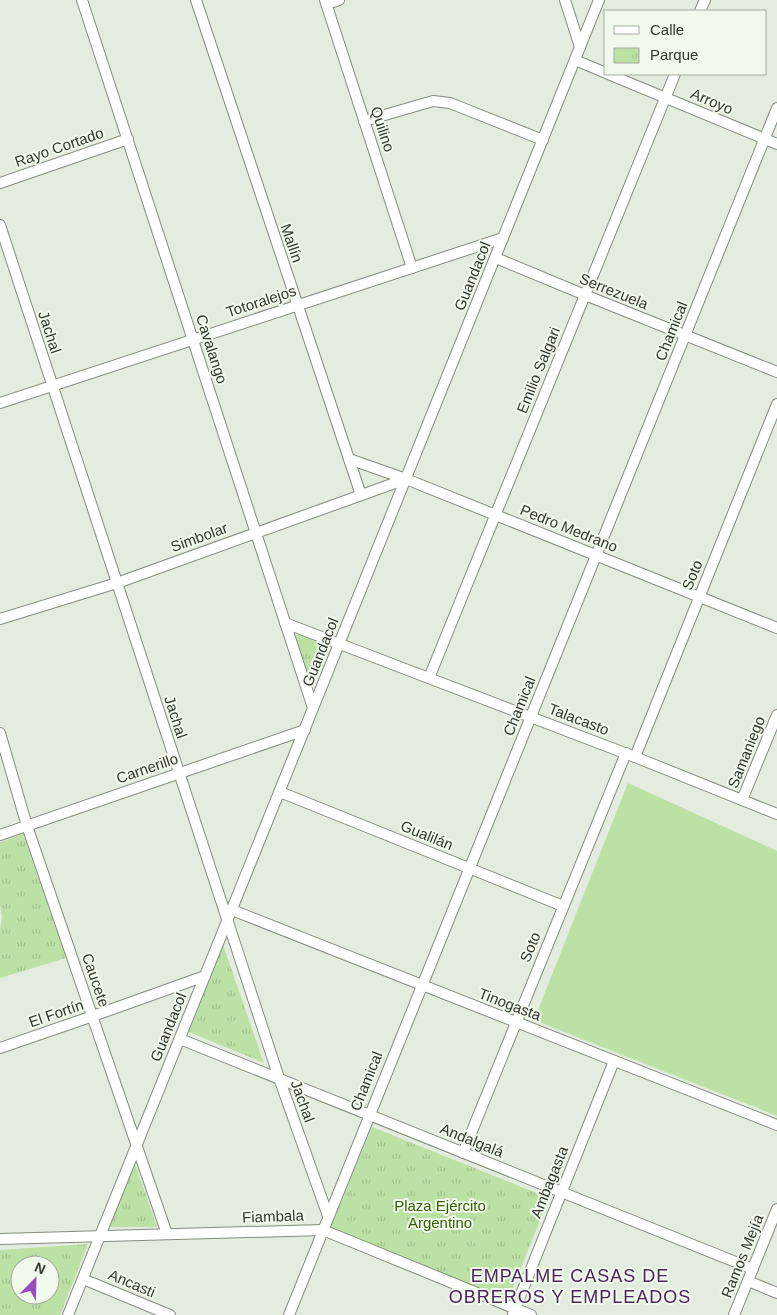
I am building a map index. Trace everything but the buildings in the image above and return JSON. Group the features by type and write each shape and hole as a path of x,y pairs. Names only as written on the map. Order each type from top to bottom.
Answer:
{"street":[{"name":"Cavalango","path":"82,0 313,708"},
{"name":"Mallín","path":"196,0 361,495"},
{"path":"326,2 339,0"},
{"path":"565,0 580,47"},
{"name":"Guandacol","path":"68,1315 599,0"},
{"name":"Quilino","path":"326,2 412,268"},
{"name":"Arroyo","path":"575,60 604,72"},
{"name":"Arroyo","path":"612,75 777,144"},
{"name":"Emilio Salgari","path":"429,678 675,75"},
{"path":"364,121 433,101 441,101 543,140"},
{"name":"Chamical","path":"289,1315 777,108"},
{"name":"Rayo Cortado","path":"0,183 128,140"},
{"name":"Jachal","path":"0,226 227,922 279,1078 328,1216"},
{"name":"Totoralejos","path":"0,403 503,238"},
{"name":"Serrezuela","path":"496,258 777,372"},
{"name":"Soto","path":"463,1153 563,906 700,597 777,404"},
{"name":"Pedro Medrano","path":"349,459 406,479 777,628"},
{"name":"Simbolar","path":"0,619 116,583 406,479"},
{"name":"Talacasto","path":"285,623 630,755 777,814"},
{"name":"Samaniego","path":"742,800 777,715"},
{"name":"Carnerillo","path":"0,835 304,730"},
{"name":"Caucete","path":"0,733 27,826 168,1234"},
{"name":"Gualilán","path":"280,792 563,906"},
{"name":"Tinogasta","path":"232,910 777,1125"},
{"name":"El Fortín","path":"0,1048 205,976"},
{"name":"Andalgalá","path":"180,1039 753,1269"},
{"name":"Ambagasta","path":"514,1312 614,1061"},
{"name":"Ramos Mejía","path":"734,1315 777,1208"},
{"name":"Fiambala","path":"0,1239 323,1230 514,1312 531,1315"},
{"name":"Ancasti","path":"83,1279 170,1315"},
{"path":"748,1281 777,1293"}],"green space":[{"path":"300,634 320,641 322,647 312,676 308,678 295,636"},
{"path":"628,783 777,851 777,1116 534,1020"},
{"path":"23,834 66,958 0,978 0,929 2,917 0,904 0,842"},
{"path":"223,945 264,1063 189,1032"},
{"name":"Plaza Ejército Argentino","path":"372,1127 549,1198 508,1300 330,1229"},
{"path":"135,1164 157,1227 108,1227"},
{"path":"88,1244 60,1315 0,1315 0,1250"}],"district":[{"name":"EMPALME CASAS DE OBREROS Y EMPLEADOS","path":"570,1286"}]}
